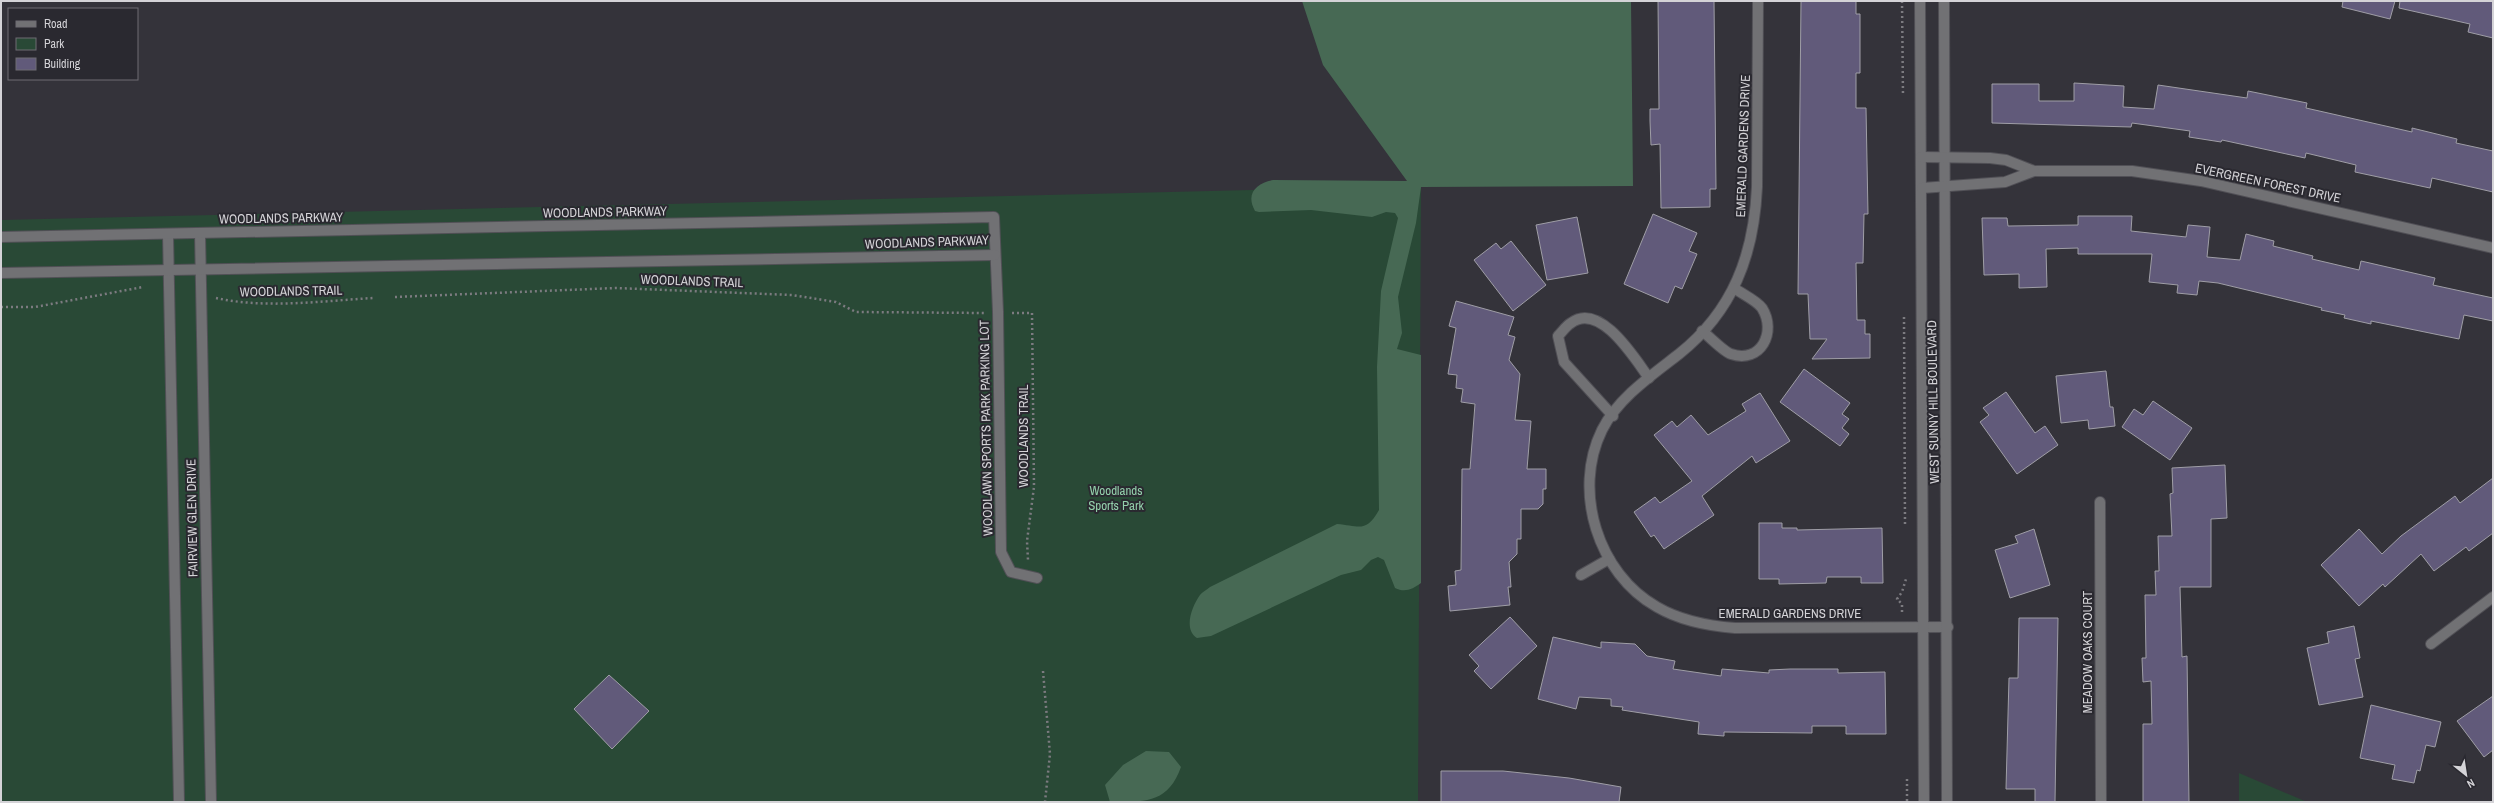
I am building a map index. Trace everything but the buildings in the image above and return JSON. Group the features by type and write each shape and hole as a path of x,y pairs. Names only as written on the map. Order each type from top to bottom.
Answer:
{"street":[{"name":"EMERALD GARDENS DRIVE","path":"1758,1 1756,208 1746,258 1734,288 1725,305 1681,352 1632,393 1602,430 1590,477 1595,528 1609,559 1626,582 1657,607 1706,626 1735,628 1948,627"},
{"name":"WEST SUNNY HILL BOULEVARD","path":"1920,1 1924,802"},
{"name":"WEST SUNNY HILL BOULEVARD","path":"1944,1 1948,627 1947,802"},
{"name":"EVERGREEN FOREST DRIVE","path":"1921,157 2006,160 2034,171"},
{"name":"EVERGREEN FOREST DRIVE","path":"1922,188 2005,182 2034,171 2132,171 2201,181 2493,248"},
{"name":"WOODLANDS PARKWAY","path":"1,237 994,217 995,255 1,273"},
{"name":"FAIRVIEW GLEN DRIVE","path":"200,233 211,802"},
{"name":"FAIRVIEW GLEN DRIVE","path":"168,234 179,802"},
{"name":"WOODLAWN SPORTS PARK PARKING LOT","path":"995,255 1001,552 1011,572 1037,578"},
{"path":"1702,331 1730,354 1746,356 1761,349 1768,335 1769,323 1761,307 1734,288"},
{"path":"1612,416 1564,362 1558,336 1571,322 1586,318 1604,325 1617,336 1649,378"},
{"name":"MEADOW OAKS COURT","path":"2100,502 2101,802"},
{"path":"1581,575 1609,559"},
{"path":"2431,644 2493,597"}],"path":[{"path":"1902,1 1903,97"},
{"path":"1,307 35,307 149,287"},
{"name":"WOODLANDS TRAIL","path":"395,297 616,288 792,295 836,302 856,312 986,312"},
{"name":"WOODLANDS TRAIL","path":"210,297 232,302 288,303 373,298"},
{"path":"1904,309 1905,532"},
{"name":"WOODLANDS TRAIL","path":"1009,313 1032,313 1034,488 1027,541 1028,561 1037,578"},
{"path":"1902,604 1897,599 1905,585 1906,571"},
{"path":"1043,672 1050,754 1045,802"}],"green space":[{"path":"1302,1 1631,1 1633,186 1421,187 1416,223 1398,297 1402,333 1397,349 1421,355 1421,583 1409,590 1395,588 1384,560 1378,557 1371,560 1361,570 1341,575 1211,636 1197,638 1190,629 1190,617 1194,605 1200,595 1210,587 1337,524 1357,527 1366,525 1379,510 1377,367 1381,291 1398,218 1395,213 1386,212 1372,217 1311,210 1259,212 1255,211 1251,199 1254,190 1258,186 1267,181 1273,180 1407,181 1323,65"},
{"name":"Woodlands Sports Park","path":"1421,186 1418,802 1,802 1,220"},
{"path":"1146,751 1169,752 1181,767 1176,779 1169,788 1154,798 1134,802 1110,802 1105,785 1123,765"},
{"path":"2239,773 2307,802 2239,802"}]}
